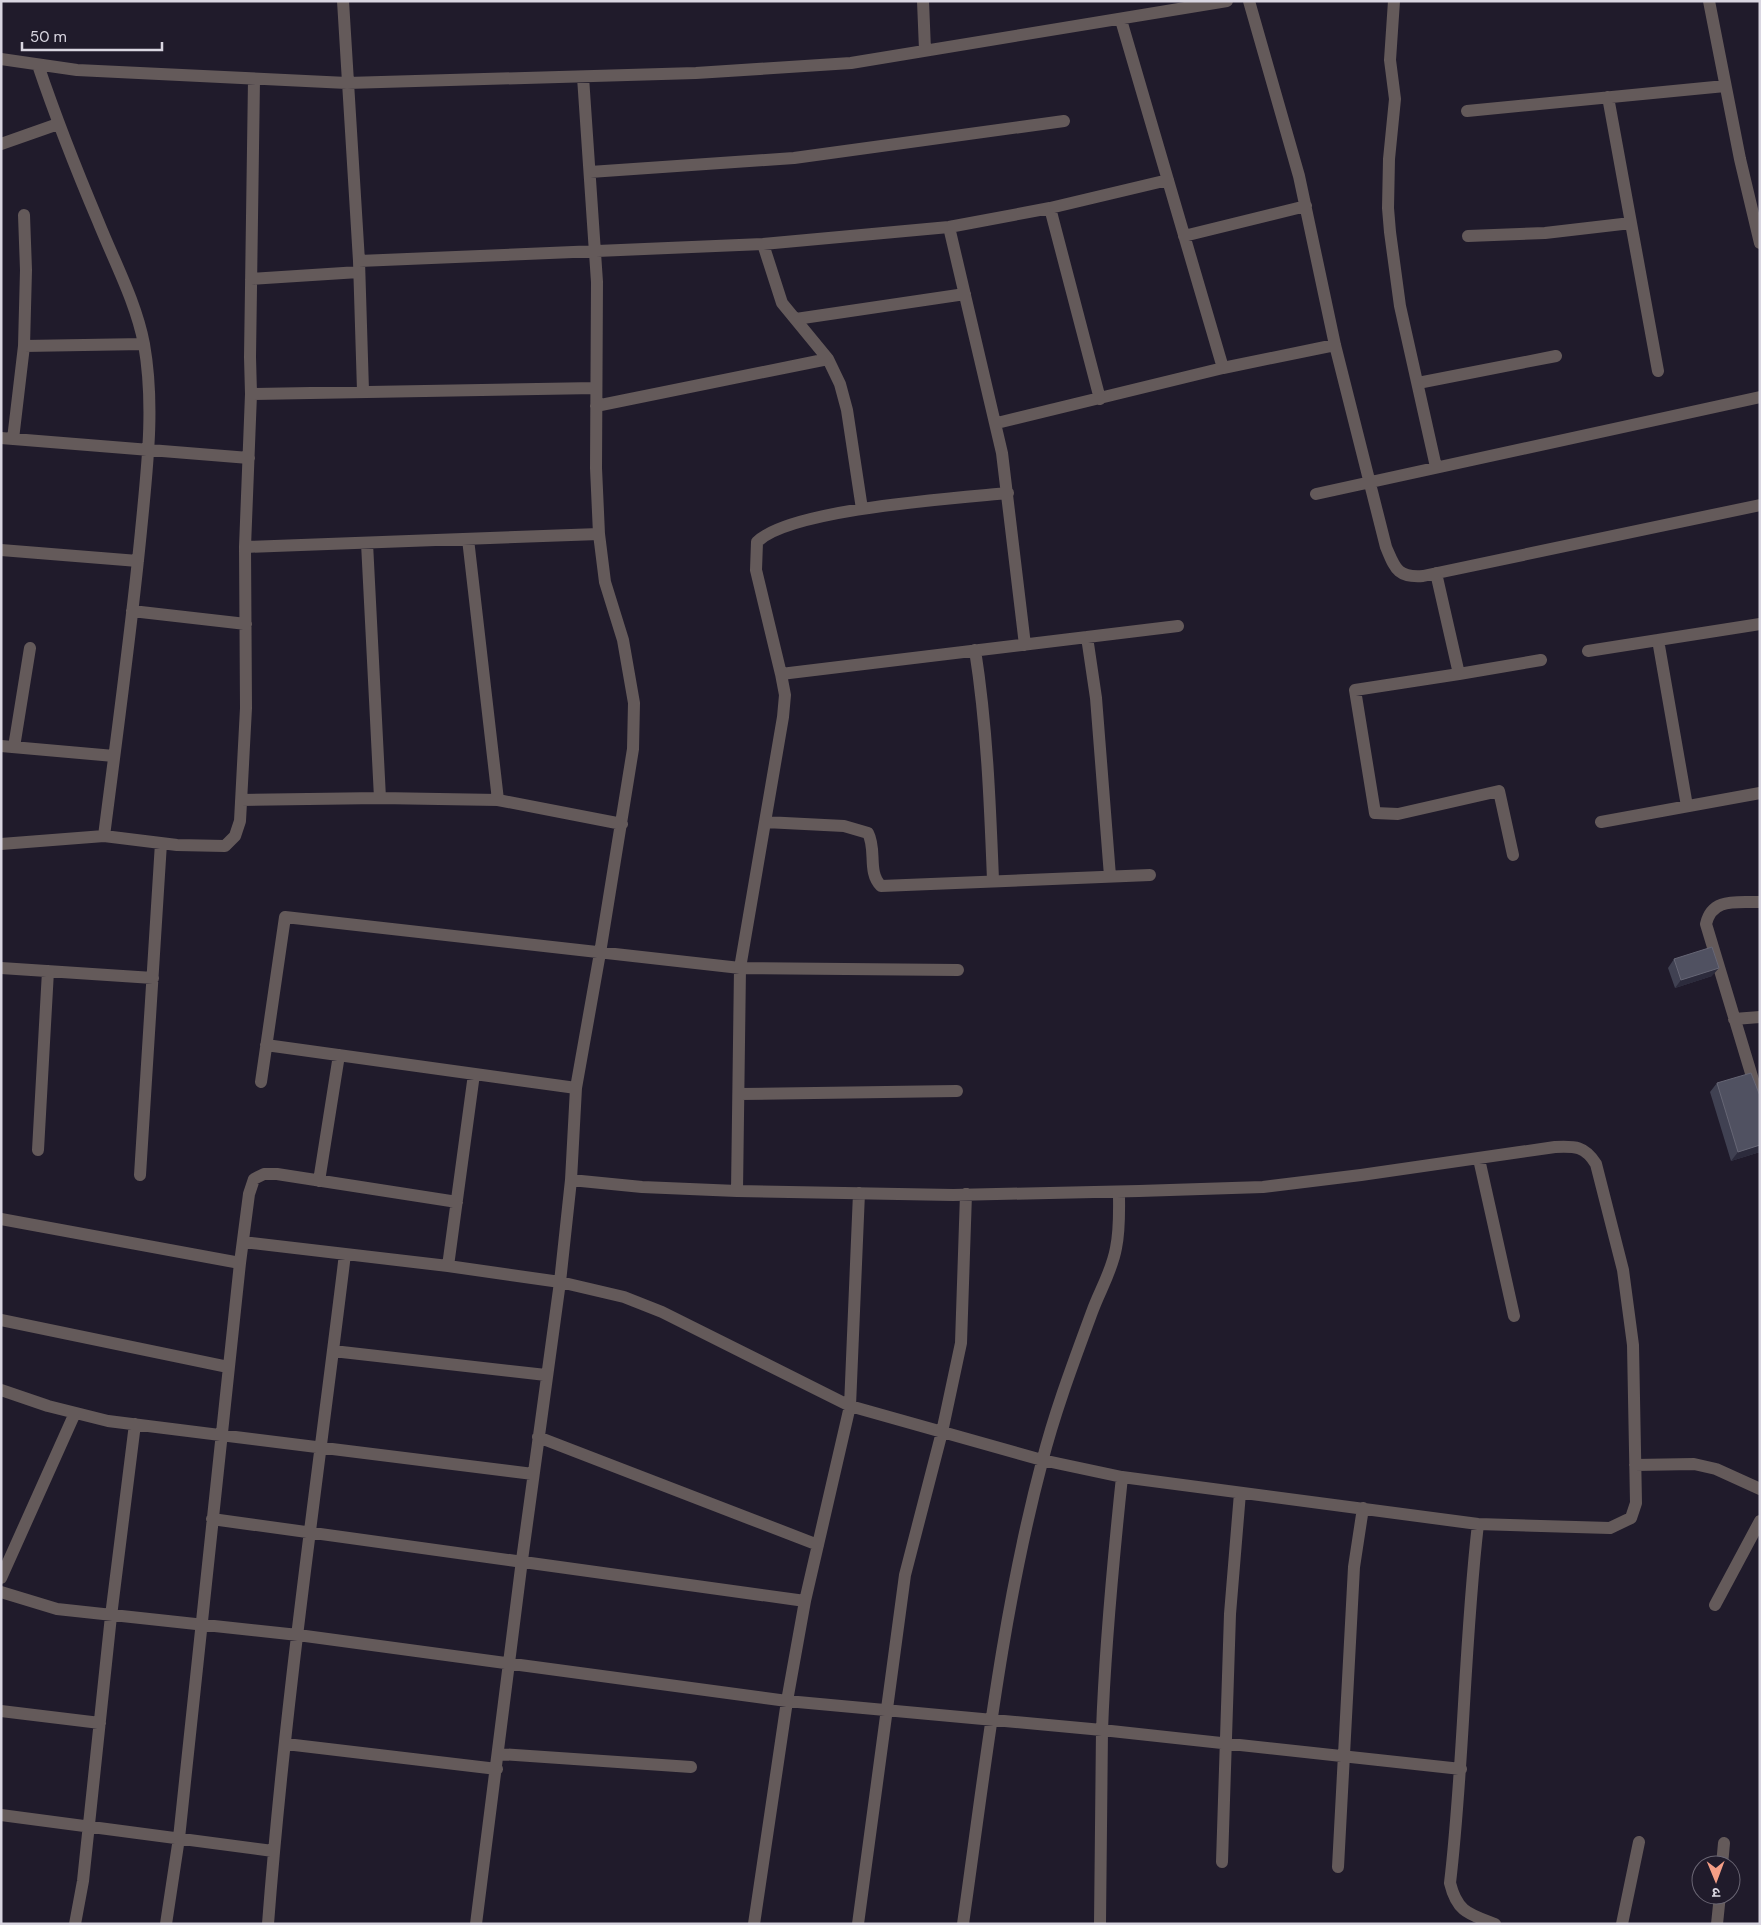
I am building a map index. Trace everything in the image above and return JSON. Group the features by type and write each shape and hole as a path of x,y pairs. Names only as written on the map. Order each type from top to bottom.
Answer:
{"street":[{"path":"343,1 359,266 364,391"},
{"path":"923,1 925,50"},
{"path":"1,58 77,70 347,83 696,73 833,64 1121,20 1227,1"},
{"path":"1249,1 1306,206 1335,345 1386,547 1394,566 1401,574 1410,577 1436,573 1760,505"},
{"path":"1394,1 1390,60 1395,99 1389,159 1388,208 1400,306 1436,467"},
{"path":"1710,1 1740,159 1760,242"},
{"path":"1121,20 1222,368"},
{"path":"38,65 58,124 126,288 144,344 150,397 148,451 138,562 104,836"},
{"path":"476,1924 533,1474 560,1282 572,1180 576,1088 622,824 633,749 634,703 622,640 605,582 599,534 596,468 595,252 583,77"},
{"path":"1,844 104,836 161,843 224,846 235,836 240,821 246,708 245,547 251,394 254,78"},
{"path":"1467,111 1725,86"},
{"path":"1608,97 1658,371"},
{"path":"590,172 794,158 1064,120"},
{"path":"1,144 58,124"},
{"path":"251,279 359,266 763,244 949,227 1050,208 1168,180"},
{"path":"1184,236 1306,206"},
{"path":"1050,208 1100,399"},
{"path":"24,215 26,270 24,346 7,439 249,458"},
{"path":"1468,236 1545,233 1631,223"},
{"path":"949,227 996,423 1008,493 1024,645"},
{"path":"763,244 782,303 828,359 840,384 847,410 862,509"},
{"path":"796,319 965,294"},
{"path":"24,346 144,344"},
{"path":"996,423 1222,368 1335,345"},
{"path":"1418,383 1556,356"},
{"path":"596,406 828,359"},
{"path":"251,394 596,388"},
{"path":"1316,494 1760,397"},
{"path":"738,1191 740,1094 738,1011 740,968 783,717 785,695 782,674 756,570 757,542 764,535 778,528 862,509 1008,493"},
{"path":"245,547 599,534"},
{"path":"468,539 498,800"},
{"path":"367,543 380,798"},
{"path":"1,550 138,562"},
{"path":"1436,573 1459,674"},
{"path":"132,611 246,624"},
{"path":"1588,651 1760,624"},
{"path":"782,674 1178,626"},
{"path":"1088,637 1096,698 1110,876"},
{"path":"1658,640 1687,806"},
{"path":"30,648 8,747 114,756"},
{"path":"975,650 983,705 988,766 993,880"},
{"path":"1513,855 1499,791 1398,814 1375,814 1355,690 1541,660"},
{"path":"1601,822 1760,793"},
{"path":"241,800 380,798 498,800 622,824"},
{"path":"765,822 844,826 868,833 872,841 873,875 881,886 1150,875"},
{"path":"140,1175 161,843"},
{"path":"1760,902 1715,906 1709,912 1706,924 1760,1103"},
{"path":"260,1082 285,917 740,968 958,970"},
{"path":"1,968 152,978"},
{"path":"38,1150 48,971"},
{"path":"1734,1019 1760,1017"},
{"path":"266,1045 576,1088"},
{"path":"319,1181 339,1055"},
{"path":"448,1266 474,1074"},
{"path":"740,1094 957,1091"},
{"path":"243,1242 448,1266 560,1282 624,1297 662,1312 850,1406 1042,1460 1122,1478 1478,1524 1610,1528 1631,1518 1636,1503 1633,1345 1623,1270 1596,1164 1589,1153 1573,1146 1263,1187 1119,1192 966,1194 738,1191 642,1187 572,1180"},
{"path":"1479,1159 1514,1316"},
{"path":"166,1924 179,1838 240,1263 254,1179 264,1174 277,1174 456,1202"},
{"path":"963,1924 991,1720 1023,1538 1042,1460 1074,1358 1110,1271 1119,1227 1119,1192"},
{"path":"754,1924 786,1701 805,1601 850,1406 859,1193"},
{"path":"858,1924 905,1575 942,1432 961,1344 966,1194"},
{"path":"1,1219 240,1263"},
{"path":"268,1924 273,1851 345,1254"},
{"path":"1,1320 228,1367"},
{"path":"333,1351 546,1375"},
{"path":"1,1390 75,1413 135,1424 533,1474"},
{"path":"1,1578 75,1413"},
{"path":"76,1924 90,1826 100,1723 135,1424"},
{"path":"538,1437 818,1544"},
{"path":"1635,1465 1694,1464 1716,1469 1760,1489"},
{"path":"1100,1924 1102,1730 1111,1582 1122,1478"},
{"path":"1222,1862 1230,1614 1240,1493"},
{"path":"1338,1867 1354,1567 1363,1508"},
{"path":"212,1519 522,1560 805,1601"},
{"path":"1715,1605 1760,1521"},
{"path":"1478,1524 1468,1623 1461,1769 1450,1883 1454,1899 1462,1909 1495,1924"},
{"path":"1,1592 57,1609 298,1635 786,1701 1102,1730 1461,1769"},
{"path":"1,1712 100,1723"},
{"path":"286,1744 497,1770"},
{"path":"499,1754 691,1767"},
{"path":"2,1819 90,1826 273,1851"},
{"path":"1622,1924 1639,1842"},
{"path":"1723,1855 1724,1843"},
{"path":"1717,1924 1719,1905"}],"building":[{"path":"1712,947 1719,968 1681,980 1674,959"},
{"path":"1751,1073 1760,1096 1760,1145 1738,1152 1717,1083"}]}
